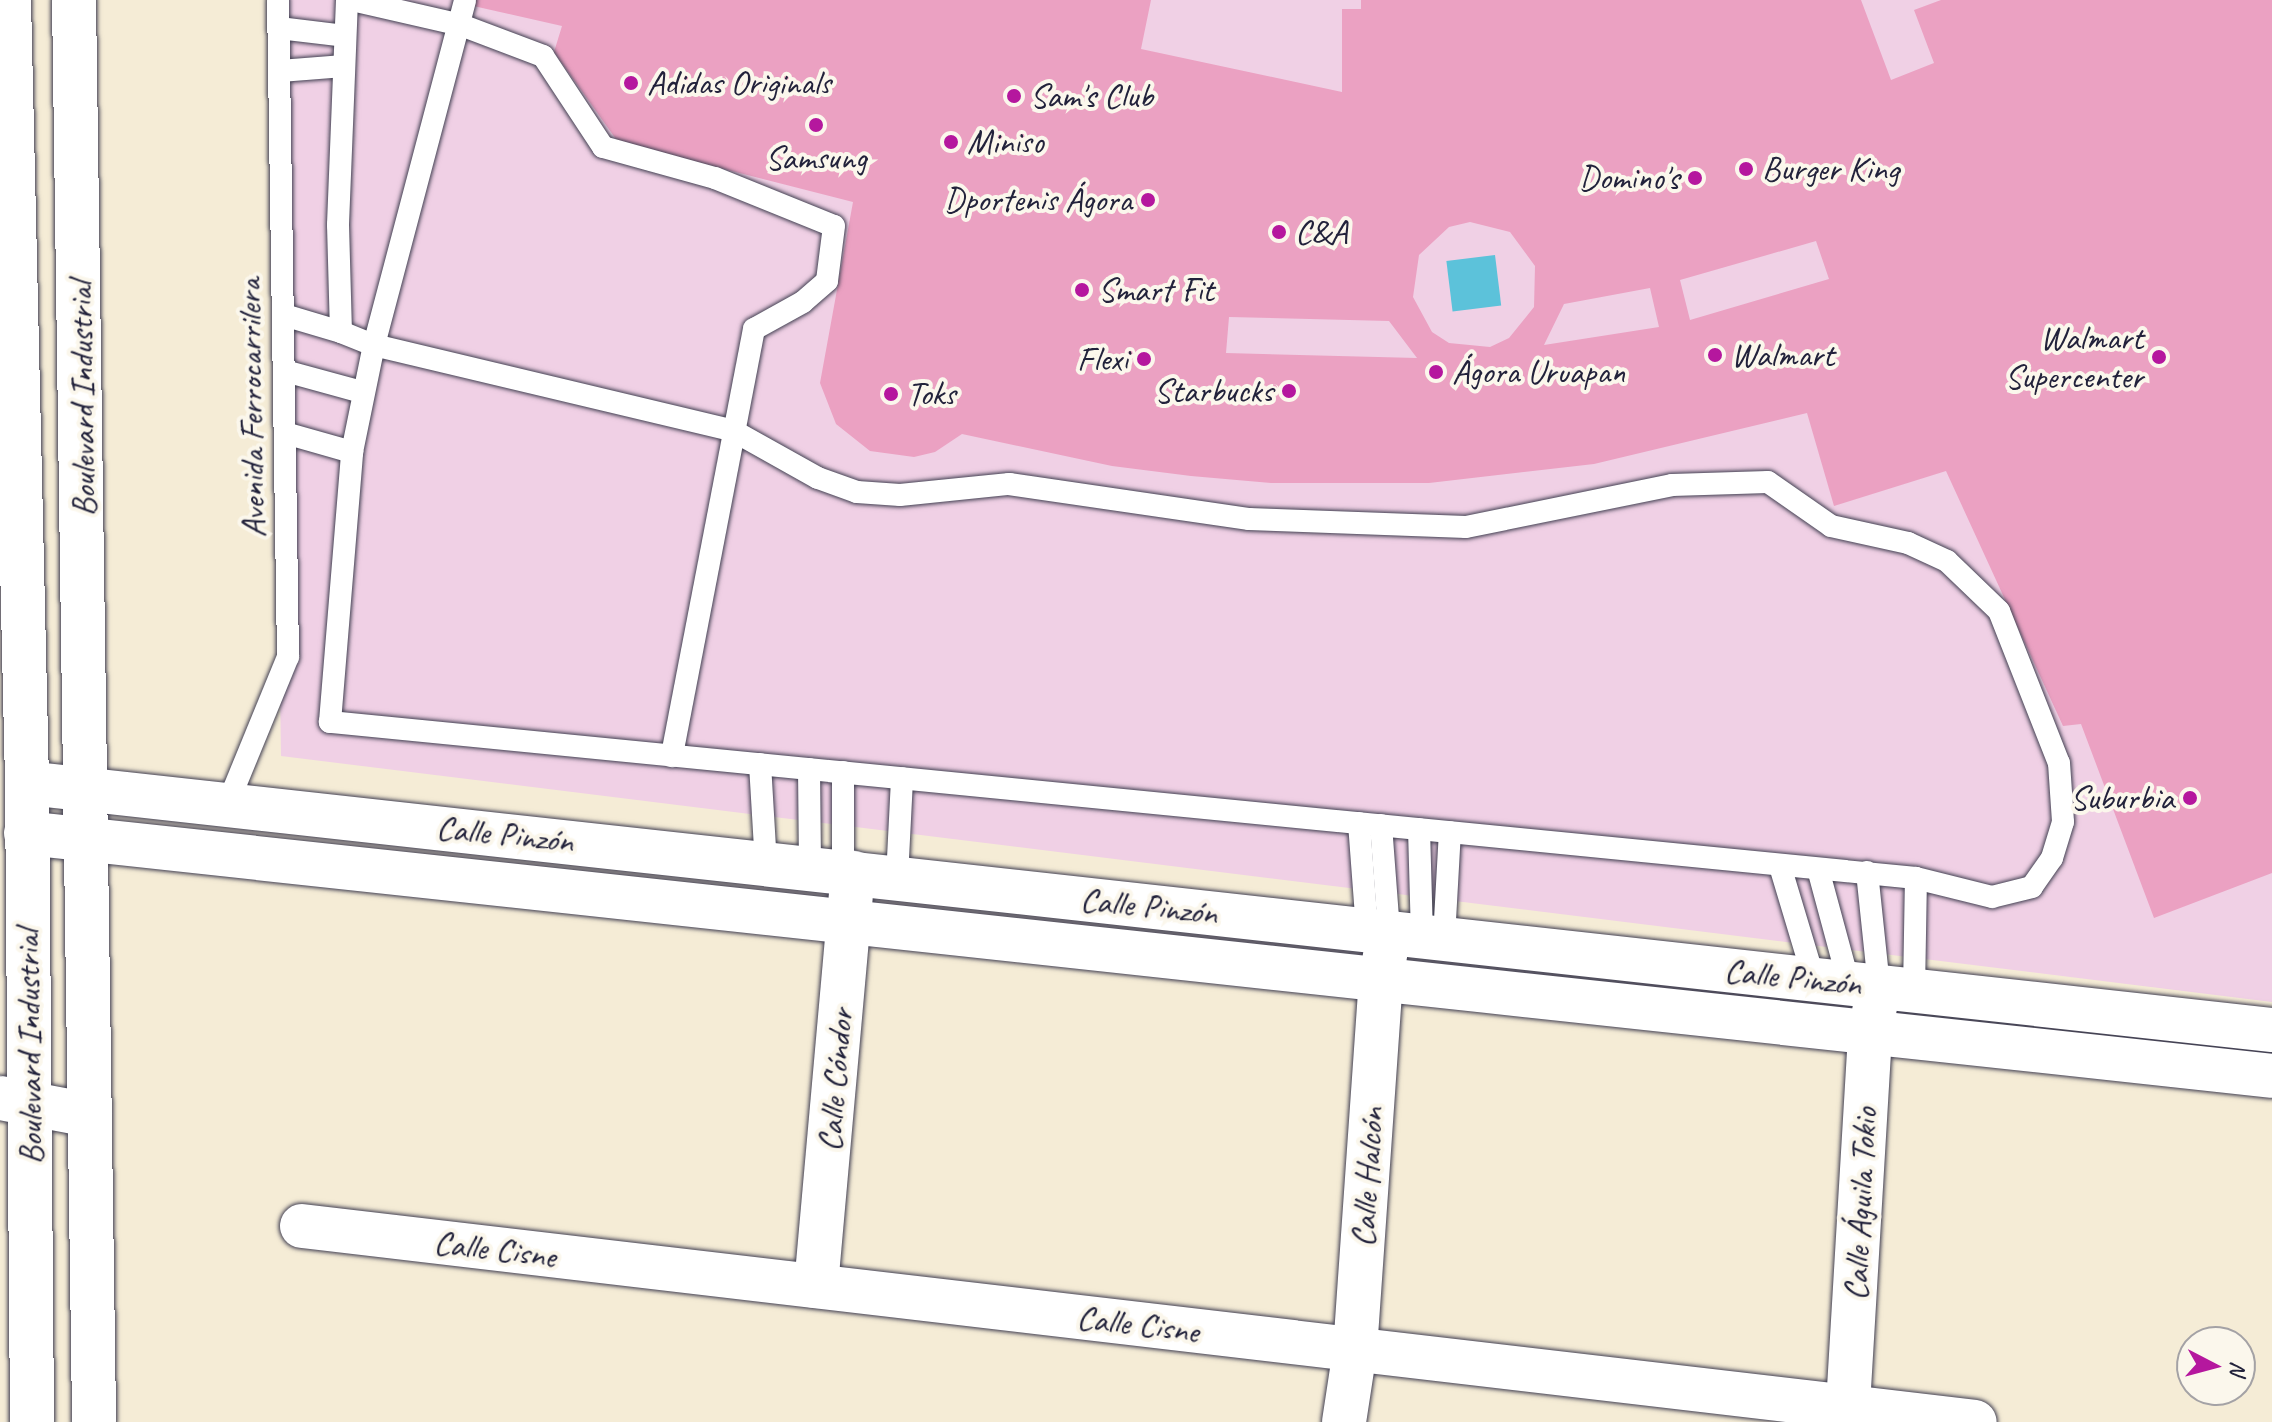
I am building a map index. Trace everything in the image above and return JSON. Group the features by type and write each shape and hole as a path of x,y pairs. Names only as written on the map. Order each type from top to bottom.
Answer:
{"main road":[{"name":"Boulevard Industrial","path":"9,0 27,783 15,1102 32,1422"},
{"name":"Boulevard Industrial","path":"74,0 89,788 89,1115 94,1422"},
{"name":"Calle Pinzón","path":"27,783 2272,1030"},
{"name":"Calle Pinzón","path":"26,833 89,837 2272,1076"},
{"name":"Calle Cóndor","path":"816,1286 850,920 835,871"},
{"name":"Calle Halcón","path":"1344,1422 1355,1350 1381,979 1406,934"},
{"name":"Calle Águila Tokio","path":"1847,1415 1870,1032 1864,985"},
{"path":"15,1102 89,1115"},
{"name":"Calle Cisne","path":"302,1226 1355,1350 1847,1415 1975,1422"}],"lane":[{"name":"Avenida Ferrocarrilera","path":"228,803 288,657 278,0"},
{"path":"341,332 344,66 349,0 461,25 543,56 603,147 715,178 834,226 827,281 803,302 754,329 732,430 672,756"},
{"path":"284,315 374,345 732,430 818,478 857,492 900,495 1009,484 1249,519 1387,528 1504,523 1545,507 1672,485 1768,482 1831,526 1908,543 1947,561 1999,611 2059,763 2063,822 2052,858 2032,887 1992,897 1916,878 1867,872 1780,866 330,722 352,452 362,392 374,345 461,25 465,0"},
{"path":"279,28 345,36"},
{"path":"280,71 344,66"},
{"path":"285,371 362,392"},
{"path":"285,433 352,452"},
{"path":"760,764 766,864"},
{"path":"809,769 835,871"},
{"path":"835,871 843,772"},
{"path":"897,878 902,778"},
{"path":"1370,824 1406,934"},
{"path":"1406,934 1419,829"},
{"path":"1406,934 1450,832"},
{"path":"1780,866 1864,985"},
{"path":"1818,869 1864,985"},
{"path":"1864,985 1867,872"},
{"path":"1864,985 1916,878"}],"shaded area":[{"path":"270,0 2272,0 2272,1002 281,756"}],"water":[{"path":"1495,255 1501,306 1453,312 1446,261"}],"building":[{"name":"Ágora Uruapan","path":"470,0 1151,0 1141,49 1342,92 1342,9 1361,9 1361,0 1861,0 1891,80 1934,63 1914,10 1941,0 2272,0 2272,873 2154,918 2081,724 2063,726 1946,471 1834,506 1807,413 1594,464 1429,483 1271,483 1191,476 1112,466 962,434 935,452 914,457 870,451 836,424 820,383 853,202 618,142 554,52 562,26 469,5","holes":["1470,222 1510,232 1535,266 1534,307 1509,338 1490,347 1449,343 1432,332 1413,297 1419,255 1449,227","1816,241 1829,279 1690,320 1680,280","1650,288 1659,327 1544,345 1564,304","1229,317 1389,321 1417,358 1226,353"]}],"place":[{"name":"Adidas Originals","path":"631,83"},
{"name":"Sam's Club","path":"1014,96"},
{"name":"Samsung","path":"816,125"},
{"name":"Miniso","path":"951,142"},
{"name":"Burger King","path":"1746,169"},
{"name":"Domino's","path":"1695,178"},
{"name":"Dportenis Ágora","path":"1148,200"},
{"name":"C&A","path":"1279,232"},
{"name":"Smart Fit","path":"1082,290"},
{"name":"Walmart","path":"1715,355"},
{"name":"Walmart Supercenter","path":"2159,357"},
{"name":"Flexi","path":"1144,359"},
{"name":"Ágora Uruapan","path":"1436,372"},
{"name":"Starbucks","path":"1289,391"},
{"name":"Toks","path":"891,394"},
{"name":"Suburbia","path":"2190,798"}]}
